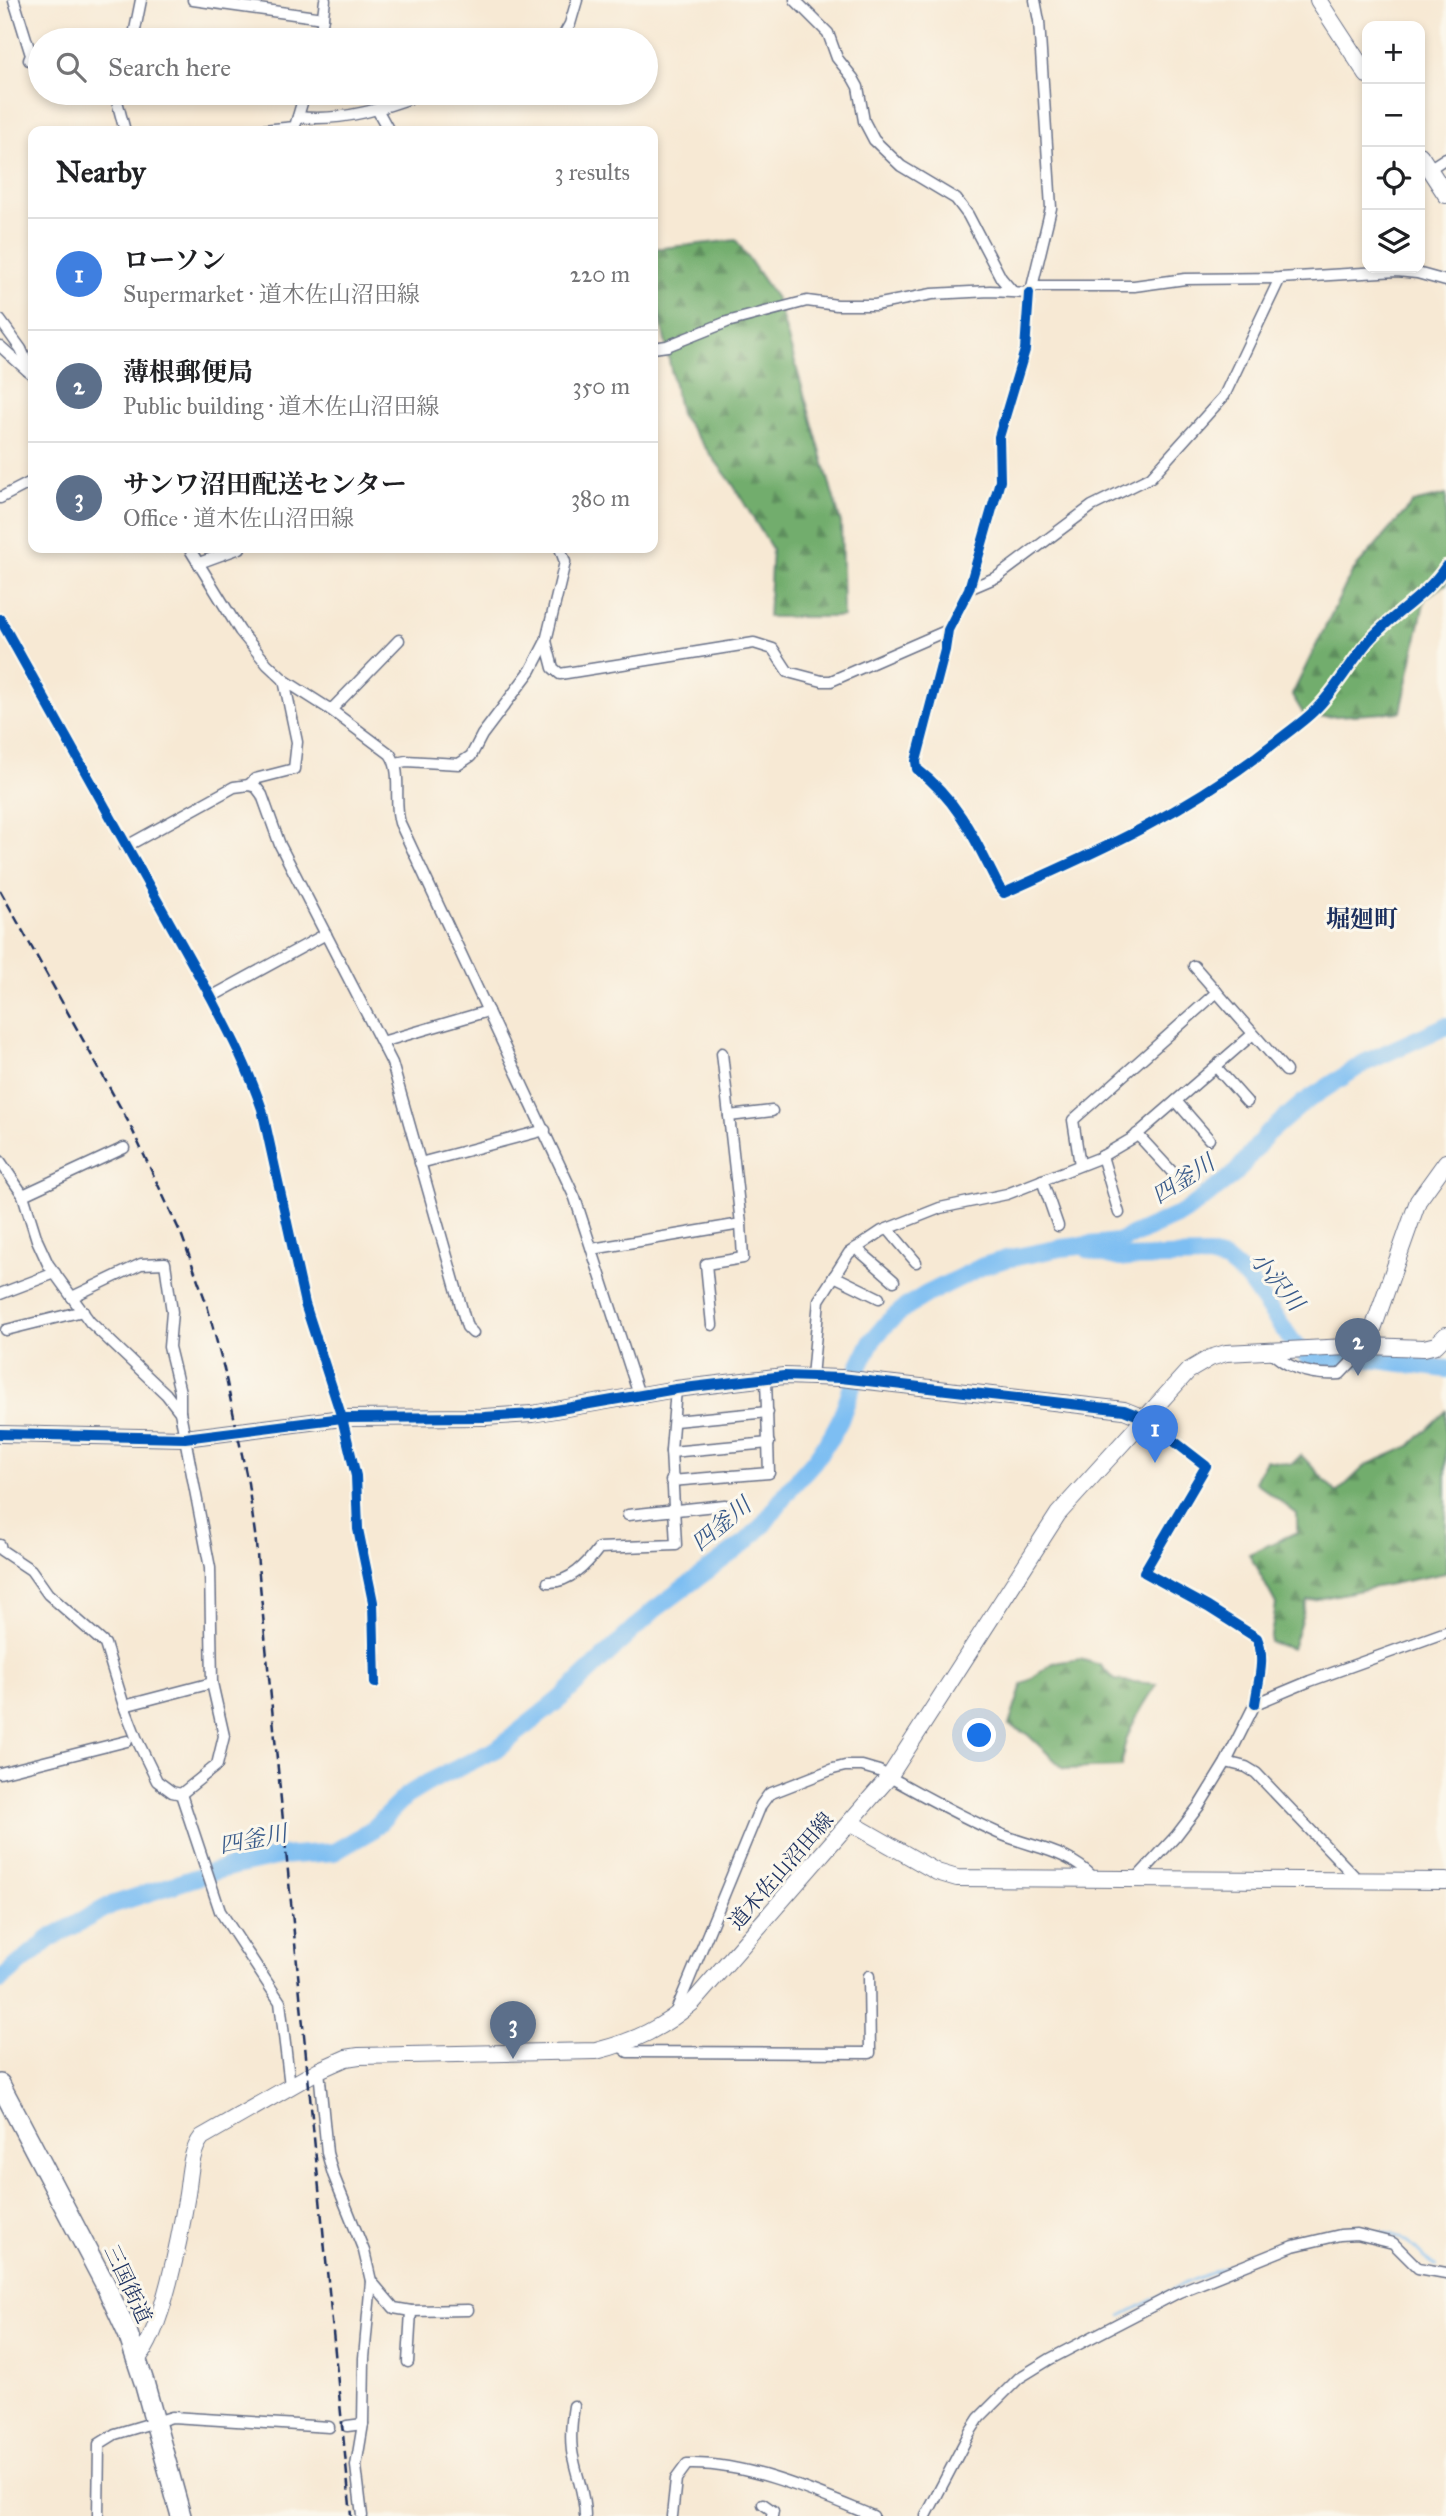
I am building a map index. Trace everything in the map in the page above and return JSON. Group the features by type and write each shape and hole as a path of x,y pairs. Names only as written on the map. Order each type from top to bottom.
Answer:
{"highway":[{"name":"三国街道","path":"0,2084 105,2284 137,2359 181,2516"}],"street":[{"path":"13,0 28,46"},
{"path":"135,28 141,0"},
{"path":"193,0 323,18"},
{"path":"322,28 325,0"},
{"path":"569,28 577,0"},
{"path":"795,0 828,33 837,58 858,87 864,121 874,140 901,166 956,199 968,215 1001,278 1012,291"},
{"path":"1035,0 1039,21 1051,208 1031,290 1025,350 999,438 1000,481 969,589 948,630 946,650 916,761 917,769 935,783 964,818 999,887 1004,893 1140,831 1190,803 1247,765 1315,710 1366,644 1436,581 1446,566"},
{"path":"1318,0 1362,67"},
{"path":"118,105 124,126"},
{"path":"302,105 296,125 377,111 393,105"},
{"path":"377,111 386,126"},
{"path":"1425,162 1446,158"},
{"path":"1425,164 1446,195"},
{"path":"658,347 727,322 807,301 837,305 875,305 932,294 1134,286 1185,279 1280,278 1397,271 1446,281"},
{"path":"969,589 997,577 1092,506 1151,477 1224,396 1280,278"},
{"path":"0,320 21,349 28,365"},
{"path":"0,346 28,371"},
{"path":"0,498 28,484"},
{"path":"193,553 240,631 284,680 331,710 397,762 396,810 400,822 575,1198 639,1395"},
{"path":"199,562 225,553"},
{"path":"397,762 459,764 467,761 482,735 531,670 546,641 565,562 562,553"},
{"path":"0,619 211,997 244,1060 262,1109 305,1304 342,1418 356,1476 358,1529 373,1602 375,1683"},
{"path":"546,641 553,668 560,674 750,643 773,649 788,672 826,682 844,677 948,630"},
{"path":"331,710 399,640"},
{"path":"249,785 255,779 294,769 297,742 284,680"},
{"path":"125,847 234,787 249,785 256,787 262,795 280,845 382,1042 397,1080 467,1327 473,1334"},
{"path":"211,997 326,934"},
{"path":"1194,966 1286,1071"},
{"path":"1080,1165 1073,1120 1217,992"},
{"path":"382,1042 488,1011"},
{"path":"812,1377 819,1300 849,1253 888,1229 940,1208 1007,1194 1102,1156 1137,1134 1253,1034"},
{"path":"712,1325 706,1264 743,1258 722,1053"},
{"path":"1216,1067 1247,1102"},
{"path":"1176,1101 1209,1139"},
{"path":"729,1115 772,1111"},
{"path":"420,1163 545,1130"},
{"path":"1137,1134 1174,1174"},
{"path":"23,1195 124,1148"},
{"path":"1102,1156 1119,1213"},
{"path":"0,1161 23,1195 37,1240 72,1297 99,1331 166,1394 180,1412"},
{"path":"1270,1351 1290,1366 1321,1376 1340,1374 1365,1347 1418,1201 1446,1162"},
{"path":"1042,1180 1058,1226"},
{"path":"592,1249 741,1224"},
{"path":"888,1229 916,1262"},
{"path":"856,1248 894,1281"},
{"path":"72,1297 141,1264 165,1263 172,1312 169,1347 180,1392 180,1412 210,1569 212,1683 224,1736 217,1765 181,1794"},
{"path":"0,1294 55,1273"},
{"path":"834,1276 879,1298"},
{"path":"6,1330 83,1311"},
{"name":"道木佐山沼田線","path":"137,2359 145,2352 152,2339 181,2226 197,2143 202,2137 319,2070 346,2058 596,2051 650,2033 694,2002 852,1823 889,1777 1058,1514 1180,1378 1198,1364 1226,1353 1365,1347 1424,1348 1443,1344"},
{"path":"0,1434 185,1438 342,1418 532,1414 677,1389 784,1376 841,1378 1124,1410 1144,1419 1206,1466 1144,1572 1257,1638 1261,1668 1255,1704 1226,1762 1190,1819 1136,1879"},
{"path":"671,1481 769,1473 766,1379"},
{"path":"548,1583 558,1583 586,1566 599,1548 676,1545 671,1452 677,1389"},
{"path":"675,1421 768,1412"},
{"path":"671,1452 769,1443"},
{"path":"628,1515 725,1505"},
{"path":"0,1548 30,1570 48,1594 105,1644 138,1742 158,1781 172,1792 181,1794"},
{"path":"1255,1704 1310,1681 1446,1632"},
{"path":"124,1706 212,1683"},
{"path":"0,1773 127,1741"},
{"path":"1226,1762 1246,1767 1256,1773 1359,1881"},
{"path":"673,2018 761,1805 769,1794 845,1766 862,1766 1000,1834 1066,1856 1080,1864 1094,1878"},
{"path":"181,1794 220,1911 280,2002 290,2086"},
{"path":"852,1823 937,1872 957,1878 1446,1881"},
{"path":"619,2045 628,2052 870,2053 869,1976"},
{"path":"319,2070 327,2152 364,2251 371,2281 364,2358 363,2424 356,2466 362,2516"},
{"path":"926,2516 979,2418 1019,2378 1179,2292 1293,2246 1349,2235 1364,2235 1389,2242 1418,2269 1446,2273"},
{"path":"371,2281 394,2308 411,2311 468,2310"},
{"path":"408,2362 411,2311"},
{"path":"574,2406 570,2431 573,2459 585,2498 585,2516"},
{"path":"98,2516 99,2444 115,2434 172,2417 329,2427"},
{"path":"347,2426 363,2424"},
{"path":"672,2516 676,2479 687,2465 698,2464 751,2473 788,2483 873,2516"},
{"path":"763,2504 773,2511 772,2516"}],"green space":[{"path":"736,240 777,300 841,523 843,617 768,617 772,549 732,483 680,414 658,306 658,248"},
{"path":"1446,495 1446,584 1425,598 1401,712 1306,718 1292,695 1352,572 1413,503"},
{"path":"1446,1411 1446,1573 1307,1601 1292,1649 1270,1642 1276,1604 1249,1554 1297,1532 1297,1514 1255,1482 1266,1460 1292,1464 1301,1455 1337,1493 1366,1465 1410,1446"},
{"path":"1080,1659 1100,1665 1114,1680 1157,1684 1128,1734 1122,1767 1064,1769 1027,1734 1009,1725 1022,1685 1053,1663"}],"waterway":[{"name":"四釜川","path":"0,1980 49,1939 111,1905 222,1869 280,1856 334,1852 372,1830 406,1796 497,1749 561,1698 654,1610 746,1542 763,1525 832,1435 871,1342 887,1323 906,1307 983,1266 1061,1248 1118,1242 1185,1212 1235,1174 1266,1135 1303,1103 1364,1063 1446,1026"},
{"name":"小沢川","path":"1089,1250 1120,1258 1209,1256 1227,1261 1248,1279 1292,1341 1308,1357 1372,1359 1446,1369"},
{"path":"1363,2231 1401,2238 1436,2266"},
{"path":"1121,2316 1183,2284 1291,2241"}],"railway":[{"path":"0,890 129,1123 182,1236 207,1305 224,1369 248,1483 255,1534 351,2516"}],"cycle path":[{"path":"1029,293 1025,350 999,437 1000,481 969,589 948,630 916,761 917,769 932,781 955,808 1004,893 1146,826 1245,766 1314,711 1375,634 1428,588 1446,566"},
{"path":"0,619 211,997 245,1066 262,1109 305,1304 342,1418 356,1476 358,1529 373,1602 375,1683"},
{"path":"0,1434 185,1438 342,1418 532,1414 676,1389 784,1376 841,1378 1124,1410 1144,1418 1206,1466 1144,1572 1257,1638 1261,1662 1255,1704"}],"place":[{"name":"薄根郵便局","path":"1358,1376"},
{"name":"ローソン","path":"1155,1463"},
{"name":"サンワ沼田配送センター","path":"513,2059"}],"district":[{"name":"堀廻町","path":"1362,919"}]}
